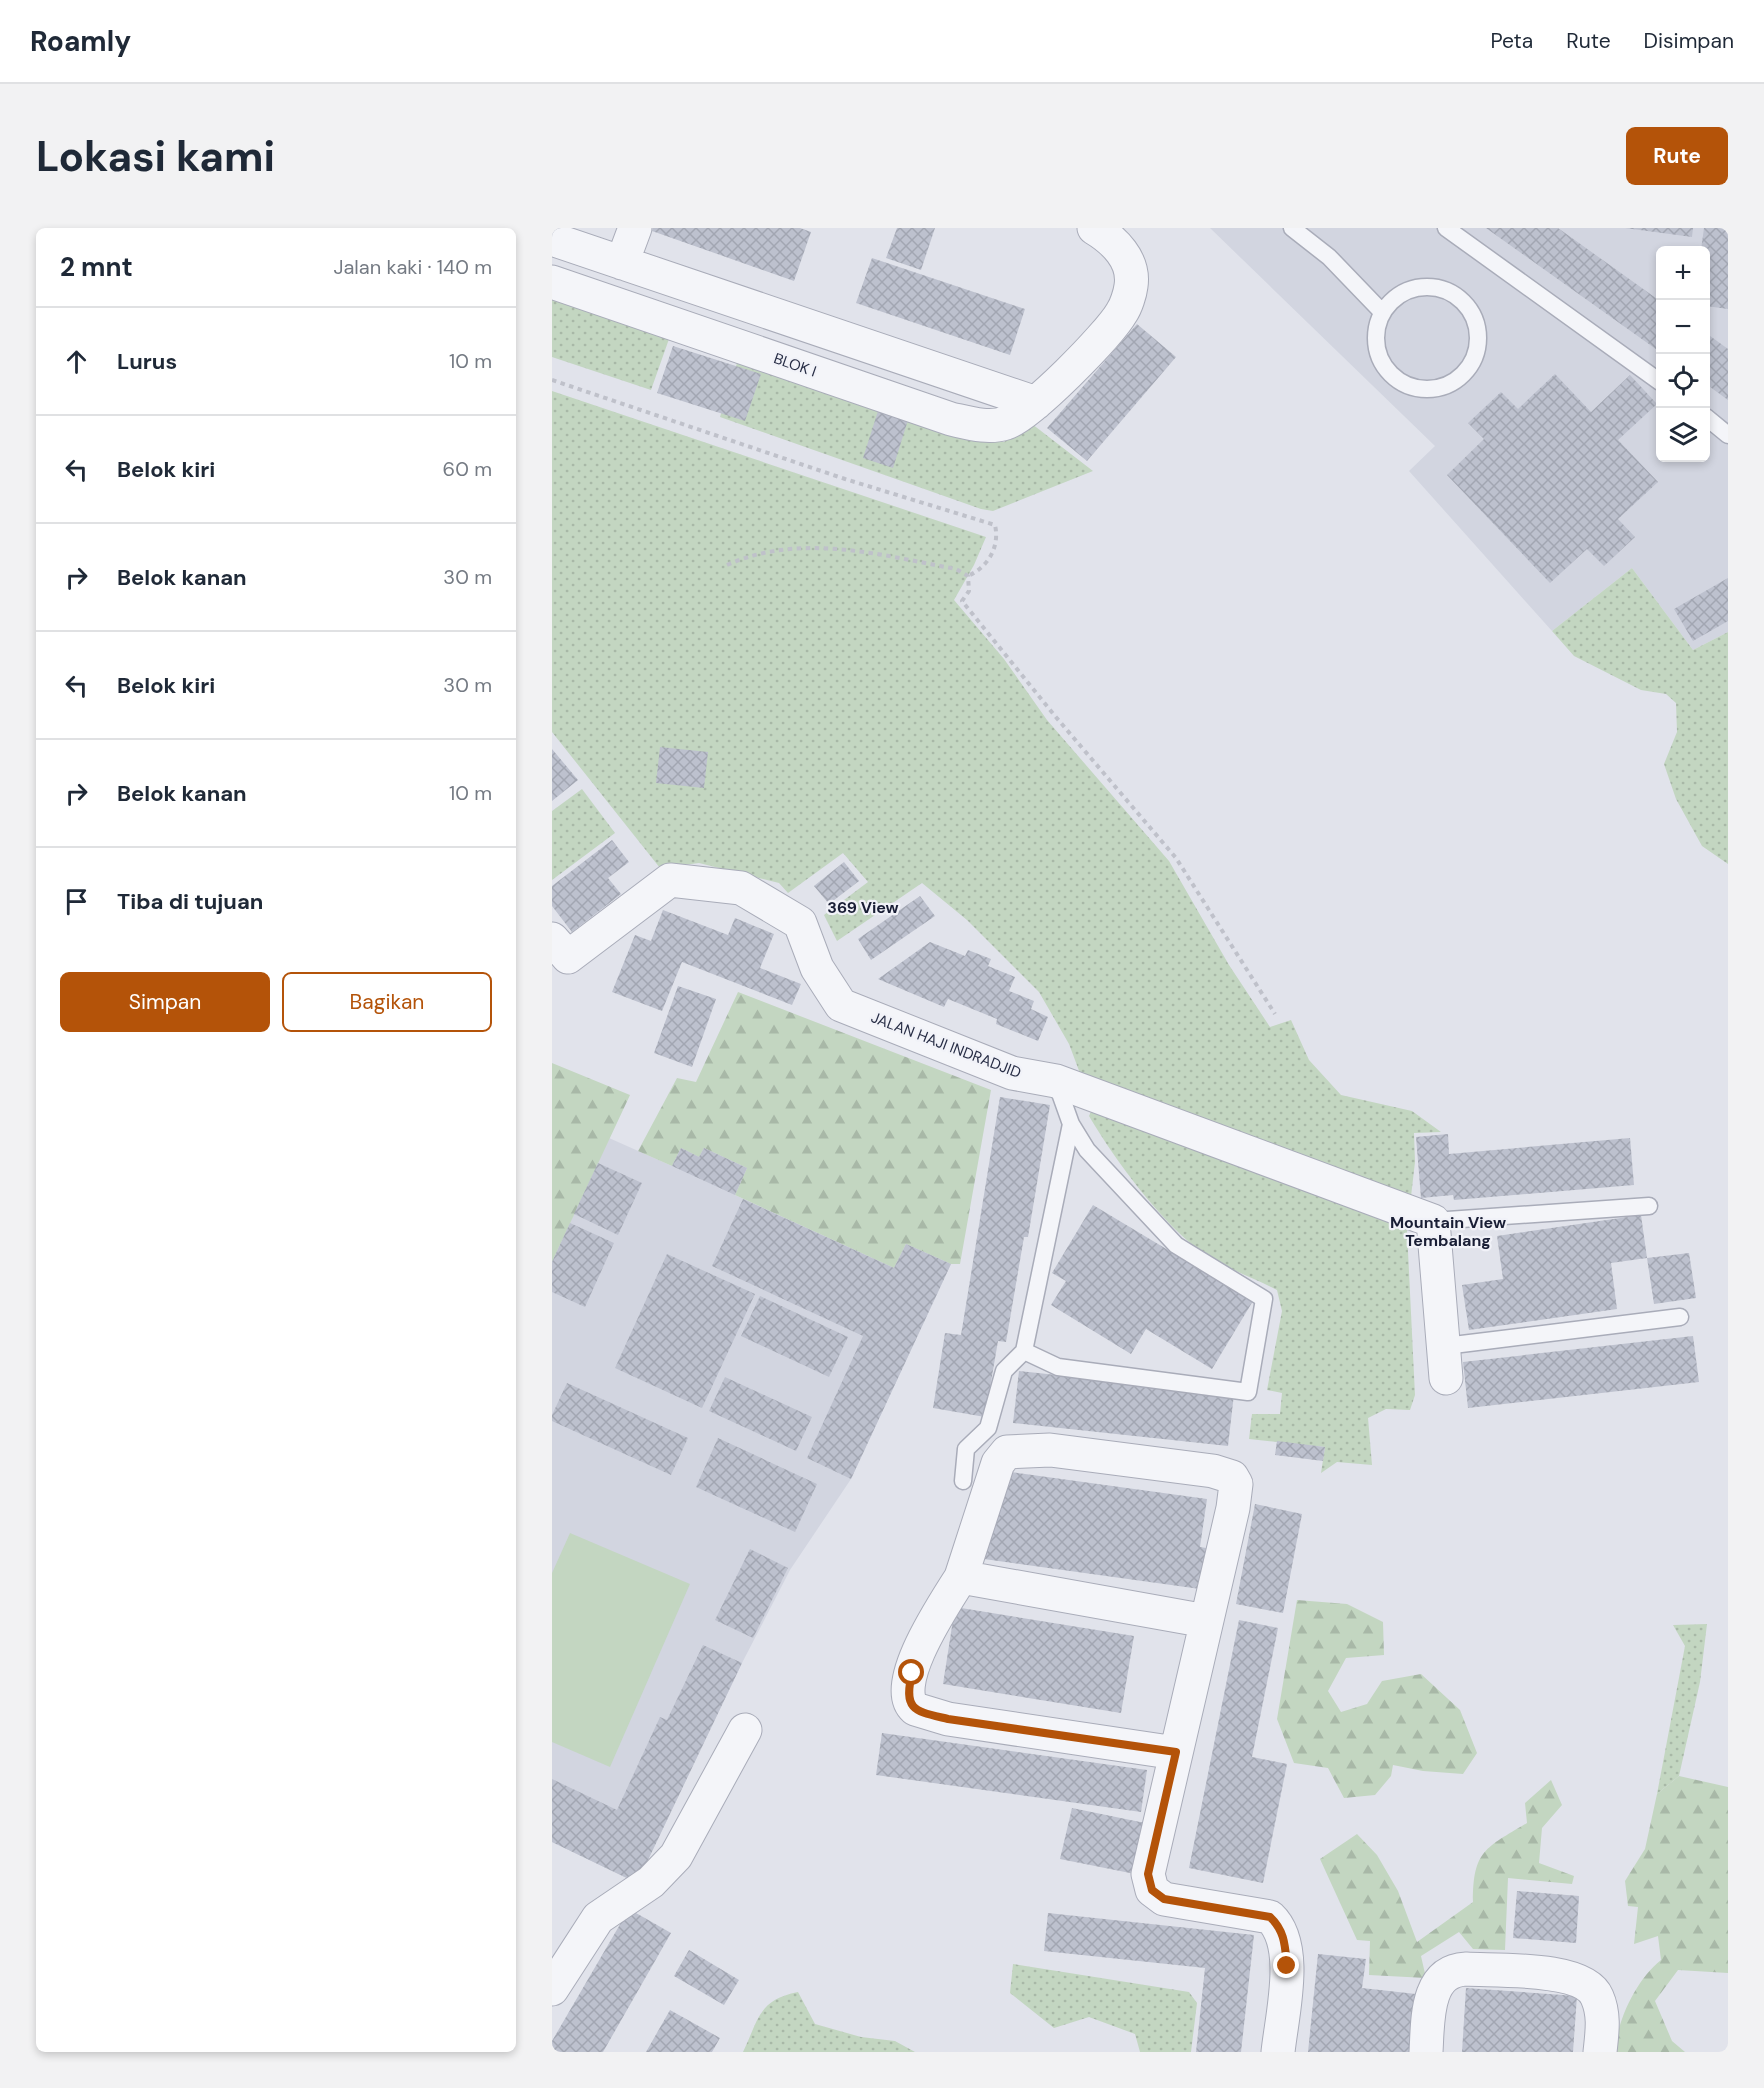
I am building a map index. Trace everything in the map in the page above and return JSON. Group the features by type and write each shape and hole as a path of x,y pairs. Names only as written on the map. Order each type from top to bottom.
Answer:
{"street":[{"path":"621,263 635,228"},
{"name":"BLOK I","path":"552,282 951,419 981,426 1006,423 1036,404 1122,313 1131,285 1128,262 1112,239 1094,228"},
{"path":"552,239 1036,404"},
{"name":"JALAN HAJI INDRADJID","path":"552,939 568,957 670,880 741,888 800,923 817,968 841,1005 1012,1073 1056,1081 1433,1221"},
{"path":"1433,1221 1446,1378"},
{"path":"1176,1752 948,1719 915,1709 910,1705 908,1689 917,1652 961,1577 998,1463 1007,1452 1050,1450 1213,1470 1233,1477 1236,1484 1233,1508 1148,1874 1152,1890 1164,1899 1270,1917 1279,1926 1284,1939 1287,1966 1278,2052"},
{"path":"961,1577 1206,1621"},
{"path":"552,1989 598,1918 651,1882 676,1856 745,1730"},
{"path":"1426,2052 1433,1992 1444,1976 1454,1970 1466,1969 1561,1975 1590,1986 1597,1996 1603,2020 1600,2052"}],"lane":[{"path":"1292,228 1329,257 1382,312"},
{"path":"1446,228 1656,379"},
{"path":"1419,287 1442,288 1462,300 1475,318 1479,342 1472,363 1456,381 1435,389 1412,387 1392,376 1378,356 1375,334 1382,312 1397,295 1419,287"},
{"path":"1710,420 1728,435"},
{"path":"1024,1351 1058,1367 1248,1392 1264,1299 1176,1245 1087,1150 1071,1124 1056,1081"},
{"path":"963,1481 966,1449 988,1428 1004,1371 1024,1351 1071,1124"},
{"path":"1433,1221 1649,1206"},
{"path":"1445,1346 1680,1317"}],"path":[{"path":"552,380 845,479 995,525 998,539 983,569 968,576"},
{"path":"727,566 749,555 790,548 839,548 956,569 968,576"},
{"path":"968,576 969,591 962,601 1055,716 1176,858 1275,1014"}],"shaded area":[{"path":"1210,228 1728,228 1728,632 1693,650 1632,568 1552,631 1409,471 1435,446"},
{"path":"609,1138 672,1166 681,1148 704,1148 747,1168 735,1195 894,1268 906,1244 951,1264 851,1479 790,1570 742,1663 637,1883 552,1842 552,1262"}],"green space":[{"path":"552,289 1004,442 1032,424 1093,471 993,511 981,509 720,417 737,363 669,339 651,390 552,357"},
{"path":"552,391 986,537 974,565 954,600 1004,659 1047,720 1169,861 1229,965 1270,1027 1291,1020 1309,1060 1341,1095 1412,1111 1441,1132 1414,1133 1415,1162 1407,1231 1415,1395 1410,1410 1386,1409 1368,1418 1372,1465 1337,1462 1321,1473 1325,1447 1249,1439 1252,1414 1280,1414 1282,1393 1267,1390 1282,1311 1277,1290 1203,1253 1155,1208 1125,1171 1089,1116 1093,1108 1069,1044 1039,992 967,920 922,883 837,941 824,915 868,882 843,853 788,893 779,883 699,863 660,868 552,732"},
{"path":"1632,568 1693,650 1728,632 1728,864 1702,846 1676,799 1664,764 1677,732 1676,703 1666,694 1641,690 1574,656 1552,631"},
{"path":"582,789 615,833 552,880 552,811"},
{"path":"738,992 991,1090 960,1264 951,1264 906,1244 894,1268 735,1195 747,1168 704,1148 699,1157 681,1148 672,1166 638,1151 677,1078 696,1082"},
{"path":"552,1063 630,1095 552,1262"},
{"path":"570,1533 690,1584 610,1767 552,1742 552,1573"},
{"path":"1297,1600 1347,1604 1383,1622 1384,1655 1346,1658 1328,1691 1341,1712 1367,1704 1382,1681 1421,1674 1460,1710 1477,1753 1463,1774 1423,1771 1393,1765 1391,1776 1375,1795 1344,1798 1328,1768 1294,1763 1277,1719"},
{"path":"1707,1624 1700,1682 1679,1776 1657,1794 1685,1646 1673,1625"},
{"path":"1679,1776 1728,1787 1728,1973 1678,1970 1655,2001 1672,2041 1685,2052 1615,2052 1620,2027 1629,2002 1644,1978 1661,1960 1658,1936 1634,1944 1638,1907 1628,1906 1625,1881 1645,1849 1657,1794"},
{"path":"1551,1780 1562,1805 1542,1828 1539,1863 1574,1876 1572,1884 1508,1878 1505,1950 1473,1949 1459,1932 1421,1956 1426,1978 1369,1975 1370,1941 1357,1940 1320,1859 1357,1834 1377,1855 1398,1891 1417,1942 1473,1902 1479,1861 1492,1845 1527,1823 1525,1803"},
{"path":"1013,1964 1189,1992 1197,2003 1191,2052 1140,2052 1135,2034 1089,2017 1054,2028 1010,1993"},
{"path":"798,1992 815,2024 861,2037 895,2041 915,2052 743,2052 757,2021 767,2006 775,2000"}],"building":[{"path":"653,228 800,228 811,232 794,281 652,231"},
{"path":"897,228 935,228 921,270 886,258"},
{"path":"1486,228 1558,228 1656,298 1656,349"},
{"path":"1625,228 1693,228 1692,237"},
{"path":"1704,228 1728,228 1728,309 1710,307 1710,246 1702,246"},
{"path":"872,258 1025,309 1010,355 856,303"},
{"path":"1137,324 1176,357 1087,461 1047,428"},
{"path":"1710,336 1728,349 1728,400 1710,387"},
{"path":"673,346 761,374 745,421 657,393"},
{"path":"1555,374 1591,412 1630,375 1656,403 1618,440 1658,482 1618,519 1635,537 1604,566 1587,549 1550,583 1447,475 1484,439 1468,423 1501,392 1518,409"},
{"path":"878,411 908,420 893,468 863,458"},
{"path":"1728,578 1728,621 1693,641 1674,609"},
{"path":"660,747 708,752 704,788 656,783"},
{"path":"552,749 578,780 552,801"},
{"path":"612,840 629,862 608,878 621,894 572,932 552,906 552,886"},
{"path":"844,862 859,881 829,904 814,886"},
{"path":"920,896 935,916 871,960 858,939"},
{"path":"663,910 728,935 735,918 774,934 760,968 801,984 792,1005 682,962 662,1011 612,992 635,935 651,941"},
{"path":"930,942 965,956 968,950 991,959 988,966 1015,977 1009,991 1034,1001 1031,1009 1048,1017 1038,1041 996,1024 997,1019 948,999 944,1007 878,979"},
{"path":"678,986 716,999 692,1067 654,1053"},
{"path":"1000,1097 1050,1105 1028,1237 1024,1237 1006,1342 998,1341 985,1417 933,1408 945,1333 961,1335"},
{"path":"1448,1134 1449,1154 1630,1138 1634,1185 1454,1200 1453,1195 1421,1198 1416,1137"},
{"path":"681,1148 699,1157 704,1148 747,1168 735,1195 672,1166"},
{"path":"598,1163 642,1183 618,1235 574,1214"},
{"path":"743,1199 894,1268 906,1244 951,1264 851,1479 807,1458 863,1336 712,1266"},
{"path":"1093,1205 1253,1301 1212,1369 1146,1329 1131,1354 1051,1305 1066,1281 1052,1273"},
{"path":"1641,1215 1647,1258 1611,1263 1617,1309 1469,1330 1462,1285 1503,1279 1497,1236"},
{"path":"570,1223 614,1243 585,1307 552,1292 552,1262"},
{"path":"1689,1253 1696,1298 1654,1304 1647,1258"},
{"path":"667,1254 755,1294 702,1408 615,1368"},
{"path":"760,1296 848,1337 829,1377 741,1336"},
{"path":"1693,1336 1699,1382 1468,1408 1463,1362"},
{"path":"1019,1371 1234,1394 1228,1446 1013,1423"},
{"path":"725,1377 812,1417 796,1451 709,1411"},
{"path":"567,1383 688,1438 671,1475 552,1421 552,1415"},
{"path":"718,1438 817,1484 795,1532 696,1487"},
{"path":"1277,1441 1325,1447 1323,1461 1275,1455"},
{"path":"1003,1471 1207,1499 1200,1547 1206,1548 1200,1589 984,1559"},
{"path":"1255,1504 1302,1514 1283,1613 1236,1604"},
{"path":"750,1549 788,1568 753,1638 715,1620"},
{"path":"955,1607 1134,1636 1121,1713 943,1684"},
{"path":"1239,1620 1278,1628 1252,1757 1287,1764 1263,1883 1189,1868"},
{"path":"703,1645 742,1663 637,1883 552,1842 552,1779 617,1810 660,1717 667,1720"},
{"path":"882,1733 1147,1770 1141,1812 876,1775"},
{"path":"1072,1808 1145,1823 1135,1874 1060,1859"},
{"path":"1517,1891 1579,1896 1576,1943 1513,1938"},
{"path":"629,1909 671,1933 603,2052 552,2052 552,2041"},
{"path":"1048,1913 1254,1935 1241,2052 1196,2052 1205,1968 1044,1951"},
{"path":"689,1950 739,1980 724,2005 674,1976"},
{"path":"1318,1954 1366,1959 1362,1988 1416,1994 1410,2052 1308,2052"},
{"path":"1466,1988 1577,1996 1573,2052 1462,2052"},
{"path":"670,2010 720,2038 712,2052 646,2052"}],"district":[{"name":"369 View","path":"863,907"},
{"name":"Mountain View Tembalang","path":"1448,1231"}],"route":[{"path":"912,1673 908,1698 910,1705 921,1712 948,1719 1176,1752 1148,1874 1152,1890 1164,1899 1270,1917 1279,1926 1284,1939 1287,1966"}]}
